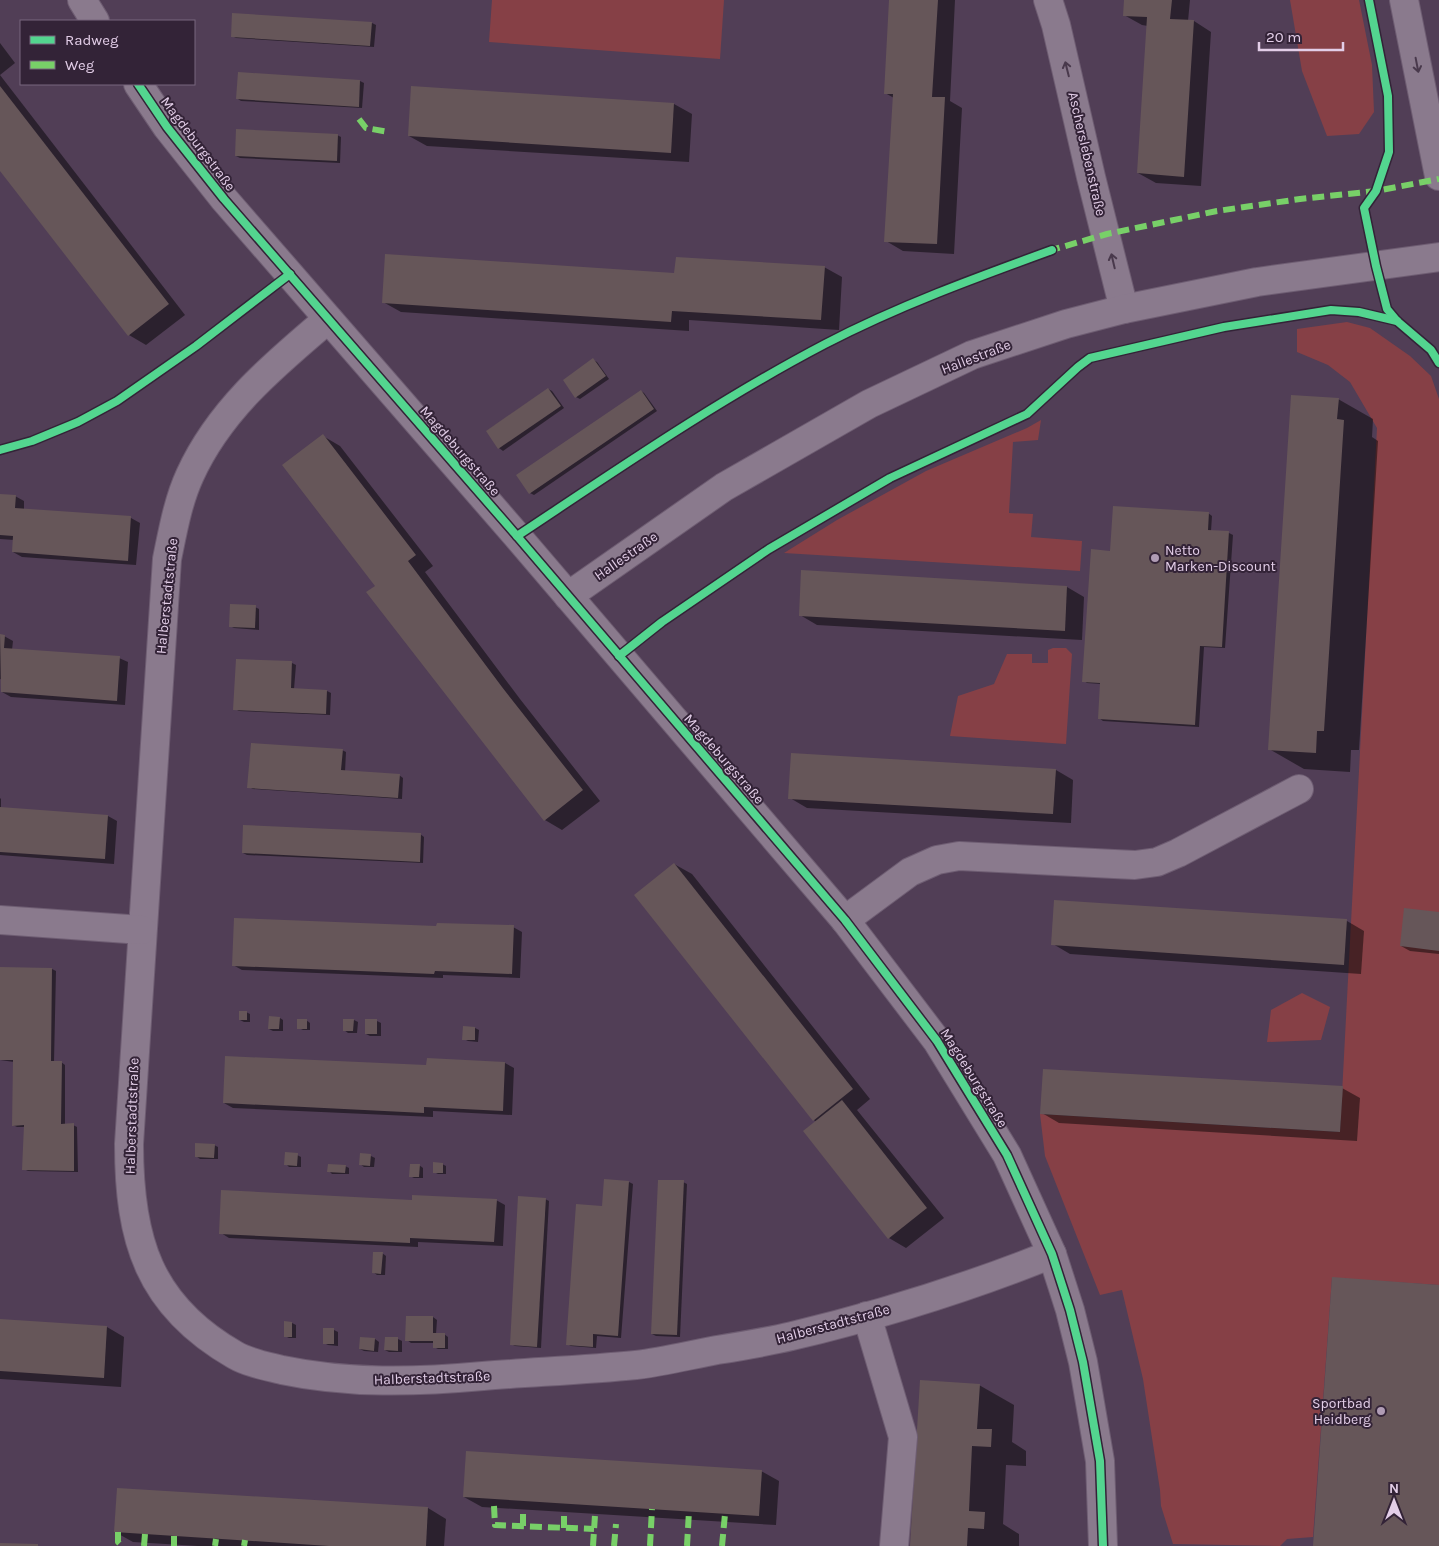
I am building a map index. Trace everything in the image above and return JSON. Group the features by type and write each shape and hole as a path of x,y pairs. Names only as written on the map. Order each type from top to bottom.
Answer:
{"street":[{"path":"82,0 94,20"},
{"name":"Ascherslebenstraße","path":"1048,0 1056,25 1124,308"},
{"path":"1404,0 1439,176"},
{"name":"Magdeburgstraße","path":"139,85 167,127 224,200 846,920 937,1041 1007,1155 1052,1254 1070,1310 1082,1362 1100,1461 1103,1546"},
{"name":"Hallestraße","path":"568,596 724,487 869,404 972,355 1066,324 1124,308 1257,282 1439,257"},
{"name":"Halberstadtstraße","path":"328,319 283,357 230,410 207,442 190,475 179,505 167,559 142,930 129,1144 129,1182 133,1214 140,1240 154,1276 168,1299 192,1326 238,1356 266,1366 300,1374 396,1382 638,1364 790,1337 941,1295 993,1278 1052,1254"},
{"path":"846,920 910,872 937,860 959,856 1135,865 1157,862 1178,853 1299,789"},
{"path":"0,920 142,930"},
{"path":"867,1316 903,1437 894,1546"}],"shaded area":[{"path":"492,0 724,0 720,59 489,42"},
{"path":"1290,0 1359,0 1372,65 1374,112 1359,134 1327,136 1302,71"},
{"path":"1347,322 1370,328 1410,356 1431,376 1439,399 1439,1285 1332,1278 1313,1537 1287,1539 1280,1546 1173,1544 1161,1506 1143,1379 1122,1290 1100,1295 1045,1156 1040,1114 1340,1132 1377,428 1350,382 1328,365 1297,352 1297,329"},
{"path":"1041,420 1038,440 1013,442 1009,513 1033,514 1031,537 1082,541 1080,571 784,553 837,520 926,471 1027,428"},
{"path":"1066,648 1072,654 1066,744 950,736 958,696 994,684 1007,654 1032,654 1032,663 1048,663 1048,650"},
{"path":"1302,993 1330,1007 1321,1040 1267,1042 1271,1010"}],"building":[{"path":"889,0 938,0 932,97 945,97 937,244 884,242 893,94 884,94"},
{"path":"1124,0 1172,0 1170,19 1194,20 1184,177 1137,173 1147,17 1123,16"},
{"path":"232,13 372,22 370,46 231,37"},
{"path":"238,72 360,80 359,107 236,99"},
{"path":"0,86 169,304 128,336 0,171"},
{"path":"411,86 674,103 671,153 408,136"},
{"path":"236,129 338,134 337,161 235,156"},
{"path":"385,254 674,273 676,257 825,266 821,320 672,311 671,322 382,303"},
{"path":"593,358 606,376 575,398 563,380"},
{"path":"548,388 561,406 498,449 486,431"},
{"path":"641,390 654,409 529,494 516,475"},
{"path":"1291,395 1339,398 1337,419 1344,420 1324,731 1317,731 1316,753 1268,750"},
{"path":"323,434 416,555 408,561 502,687 583,790 544,821 366,592 375,586 282,465"},
{"path":"0,494 16,495 15,508 131,516 128,561 12,552 13,536 0,535"},
{"path":"1113,506 1209,512 1208,530 1229,531 1222,647 1200,646 1195,725 1098,719 1100,683 1082,682 1091,549 1110,551"},
{"path":"801,570 1067,586 1065,631 799,616"},
{"path":"230,604 256,605 255,628 229,627"},
{"path":"0,634 5,635 4,648 120,656 117,701 1,692"},
{"path":"236,659 292,661 291,688 327,690 326,714 233,710"},
{"path":"251,743 343,749 341,770 400,774 398,798 247,788"},
{"path":"791,753 1056,769 1053,814 788,799"},
{"path":"0,807 108,815 105,859 0,852"},
{"path":"243,825 421,833 420,862 242,853"},
{"path":"674,863 853,1089 813,1121 634,895"},
{"path":"1054,900 1347,919 1344,965 1051,945"},
{"path":"1404,908 1439,912 1439,951 1400,946"},
{"path":"234,918 436,926 437,923 514,925 512,974 435,971 434,974 232,966"},
{"path":"0,967 52,968 51,1061 62,1061 61,1124 74,1123 74,1171 22,1170 24,1125 12,1126 13,1060 0,1060"},
{"path":"239,1011 247,1011 247,1020 239,1020"},
{"path":"269,1016 280,1017 279,1029 268,1029"},
{"path":"297,1019 307,1019 307,1029 297,1029"},
{"path":"343,1019 354,1019 353,1031 343,1031"},
{"path":"365,1019 377,1019 377,1034 365,1034"},
{"path":"463,1026 475,1027 475,1040 462,1040"},
{"path":"225,1056 426,1065 427,1058 505,1062 503,1111 424,1107 424,1113 223,1103"},
{"path":"1043,1069 1343,1086 1340,1132 1040,1114"},
{"path":"842,1100 927,1208 888,1239 803,1131"},
{"path":"195,1143 215,1144 214,1158 195,1157"},
{"path":"285,1152 298,1153 297,1166 284,1165"},
{"path":"360,1153 371,1154 370,1166 359,1165"},
{"path":"433,1162 443,1163 443,1173 433,1173"},
{"path":"328,1164 346,1165 345,1173 327,1172"},
{"path":"410,1164 420,1164 419,1177 409,1177"},
{"path":"604,1179 629,1181 618,1336 593,1334 593,1347 566,1345 576,1204 602,1206"},
{"path":"658,1180 684,1180 677,1335 651,1334"},
{"path":"221,1190 412,1200 412,1195 497,1199 494,1242 410,1238 410,1243 219,1234"},
{"path":"518,1196 546,1198 537,1347 510,1345"},
{"path":"373,1252 383,1252 381,1274 372,1273"},
{"name":"Sportbad Heidberg","path":"1332,1277 1439,1285 1439,1546 1313,1546"},
{"path":"406,1316 433,1316 433,1333 445,1333 445,1348 433,1348 433,1341 405,1341"},
{"path":"0,1319 107,1326 104,1378 0,1371"},
{"path":"284,1321 292,1322 292,1337 284,1337"},
{"path":"323,1328 334,1328 334,1344 323,1344"},
{"path":"360,1337 375,1338 374,1351 359,1349"},
{"path":"385,1337 398,1337 398,1351 384,1350"},
{"path":"920,1380 980,1384 977,1429 992,1429 991,1447 972,1446 969,1511 985,1512 984,1529 968,1528 967,1546 910,1546"},
{"path":"466,1451 762,1470 759,1516 463,1497"},
{"path":"117,1488 428,1507 426,1546 329,1546 114,1532"},
{"path":"0,1543 38,1544 38,1546 0,1546"}],"marked path":[{"path":"359,119 366,128 389,132"},
{"path":"1048,251 1107,234 1217,211 1300,199 1376,191 1439,179"},
{"path":"494,1506 495,1525 594,1529"},
{"path":"650,1546 652,1509"},
{"path":"687,1546 689,1511"},
{"path":"564,1512 564,1528"},
{"path":"523,1514 523,1526"},
{"path":"722,1546 725,1514"},
{"path":"593,1546 595,1515"},
{"path":"614,1546 616,1524"},
{"path":"118,1532 118,1542 122,1546"},
{"path":"144,1546 145,1534"},
{"path":"174,1536 174,1546"},
{"path":"215,1546 216,1539"},
{"path":"244,1546 245,1540"}],"cycle path":[{"path":"1369,0 1388,96 1389,152 1376,191 1364,208 1387,309 1397,321 1431,350 1439,363"},
{"path":"139,85 167,127 224,199 517,536 845,920 937,1041 1007,1155 1052,1254 1070,1310 1083,1362 1100,1461 1103,1546"},
{"path":"517,536 707,412 825,344 880,317 1052,250"},
{"path":"0,450 32,441 78,422 117,401 196,346 290,274"},
{"path":"619,656 662,622 769,549 890,478 1027,414 1090,358 1224,327 1331,310 1359,312 1397,321"}],"place":[{"name":"Netto Marken-Discount","path":"1155,558"},
{"name":"Sportbad Heidberg","path":"1381,1411"}]}
